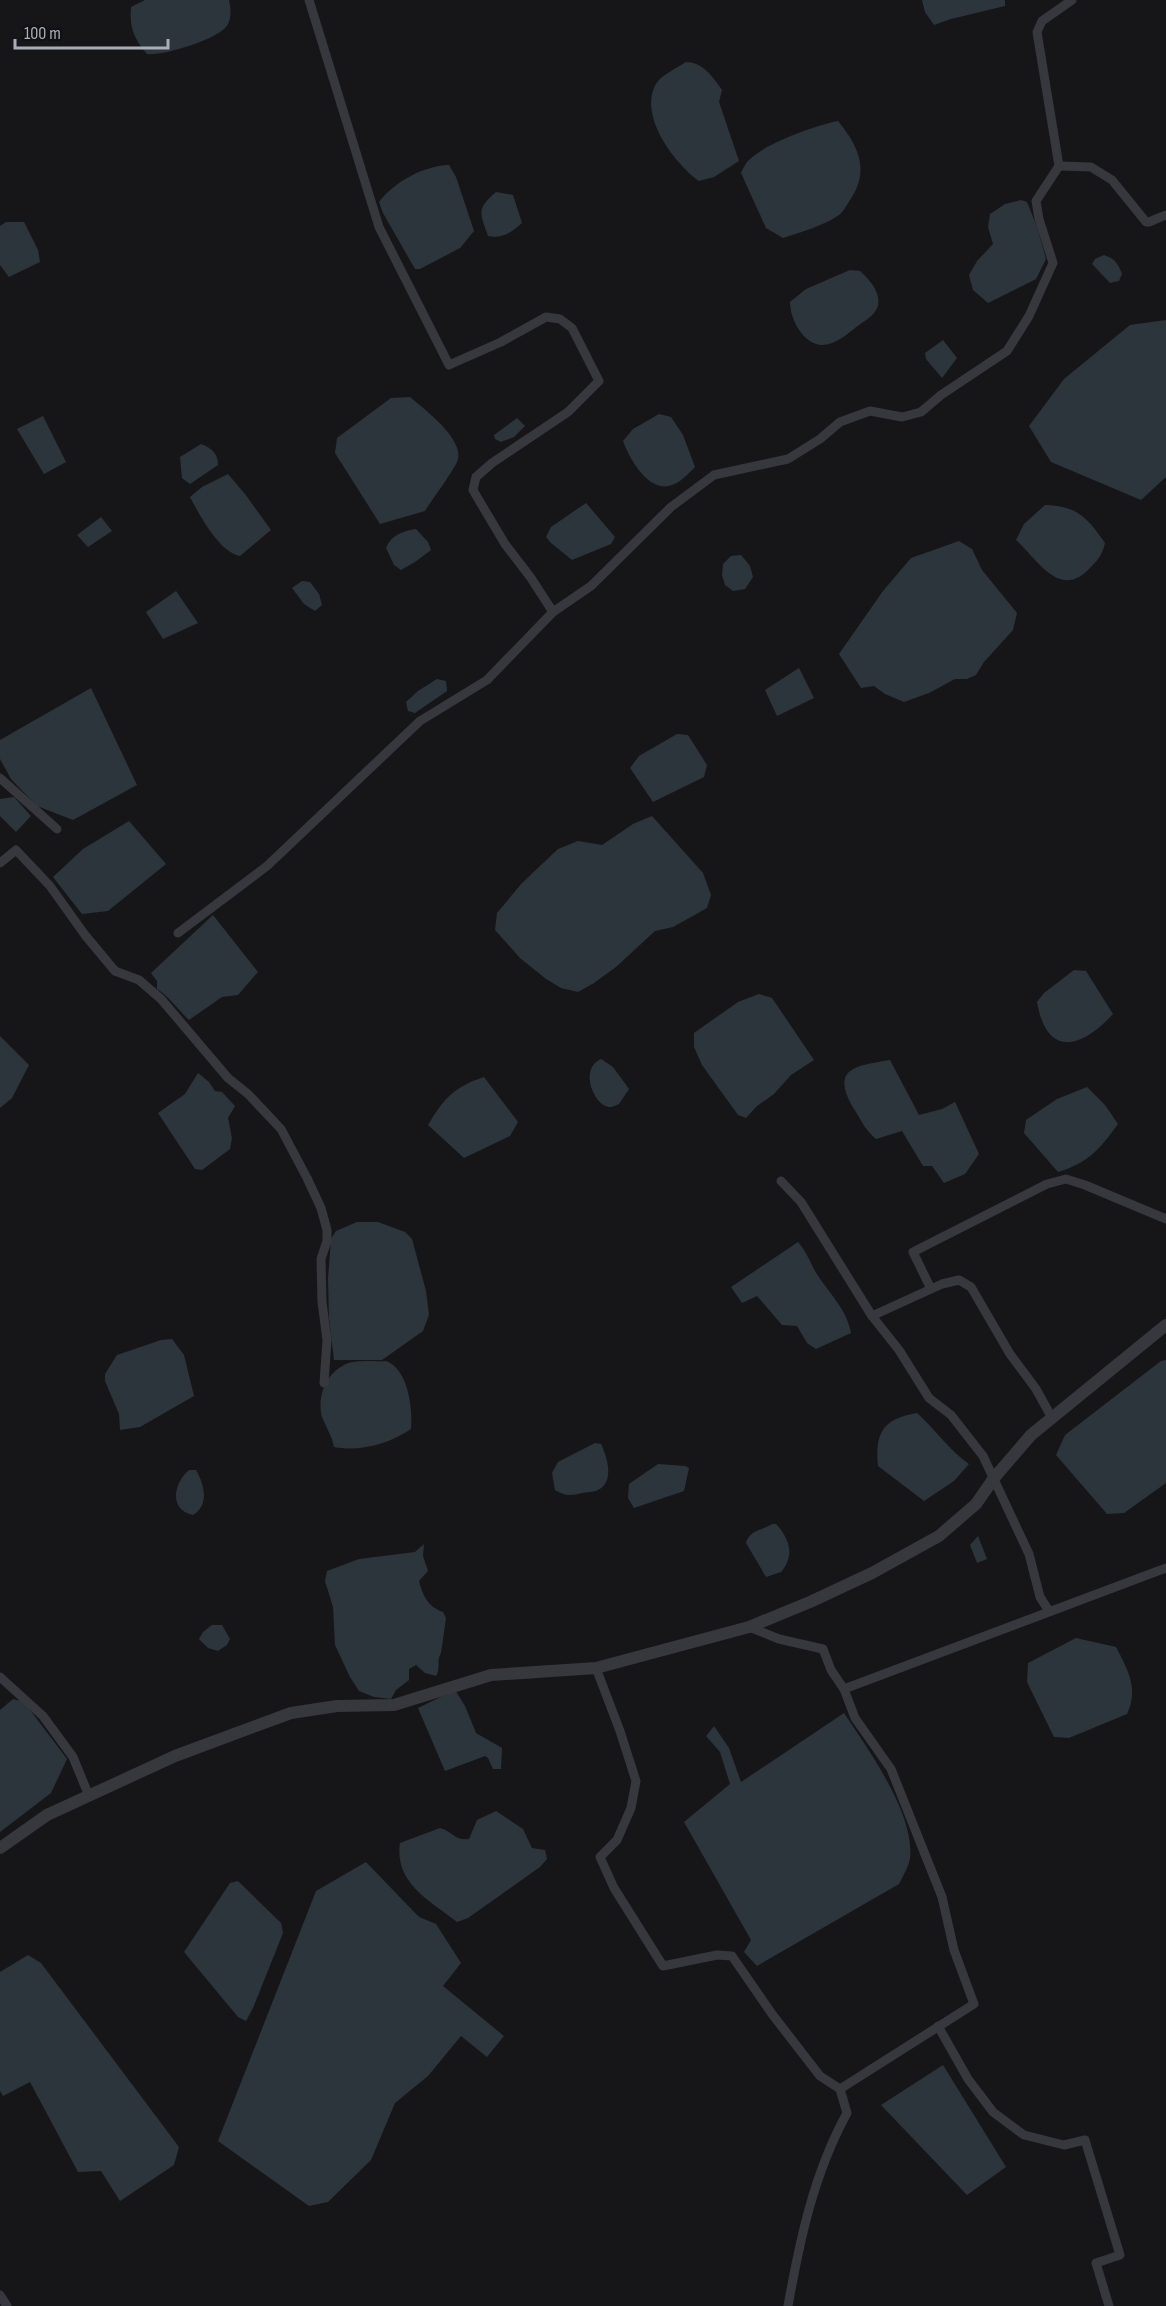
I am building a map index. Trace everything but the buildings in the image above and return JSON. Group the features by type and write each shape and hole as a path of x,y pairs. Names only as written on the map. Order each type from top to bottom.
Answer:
{"street":[{"path":"309,0 379,227 449,365 501,342 546,317 560,319 572,328 599,381 568,412 492,463 476,477 473,490 506,544 553,612"},
{"path":"178,933 267,866 420,721 487,680 553,612 591,586 671,507 714,475 788,459 820,439 840,422 870,411 902,417 921,412 941,395 1007,351 1029,316 1053,262 1039,219 1036,201 1059,166 1037,32 1042,21 1072,0"},
{"path":"1059,166 1091,167 1112,180 1146,222 1166,215"},
{"path":"0,778 57,829"},
{"path":"0,863 15,850 50,886 85,935 115,971 139,980 161,999 228,1078 248,1094 281,1129 308,1178 321,1208 327,1230 327,1241 321,1259 322,1302 327,1340 324,1383"},
{"path":"931,1289 913,1252 1047,1184 1066,1179 1166,1219"},
{"path":"781,1181 801,1202 872,1316 899,1350 929,1398 951,1415 983,1455 1029,1554 1040,1597 1049,1611"},
{"path":"872,1316 942,1284 959,1280 971,1287 1052,1418"},
{"path":"0,1848 47,1815 175,1756 291,1713 337,1706 394,1705 491,1675 596,1668 749,1627 810,1602 872,1573 939,1536 976,1504 994,1478 1031,1435 1166,1325"},
{"path":"844,1689 1166,1568"},
{"path":"749,1627 779,1640 823,1649 831,1670 844,1689 855,1718 891,1769 942,1897 954,1950 974,2004 840,2089"},
{"path":"596,1668 636,1781 631,1808 617,1840 600,1857 614,1888 663,1966 717,1955 732,1956 772,2014 820,2076 840,2089 847,2113 833,2138 810,2202 788,2306"},
{"path":"0,1677 43,1716 73,1757 89,1796"},
{"path":"938,2026 968,2079 993,2112 1024,2135 1064,2145 1085,2140 1120,2255 1096,2263 1109,2306"},
{"path":"0,2295 7,2306"}],"shaded area":[{"path":"145,0 229,0 230,18 226,27 220,32 200,42 165,52 147,54 133,32 131,21 131,7"},
{"path":"922,0 1005,0 1005,6 934,25 925,12"},
{"path":"686,62 702,67 722,90 719,102 739,161 714,177 699,181 679,163 670,151 655,124 652,110 652,96 658,81"},
{"path":"838,121 852,140 859,159 860,179 856,189 839,215 819,226 783,238 766,228 741,173 748,161 766,148 803,131"},
{"path":"449,165 456,177 474,231 460,248 420,269 415,269 379,202 410,176 429,168"},
{"path":"496,192 513,195 522,223 506,234 493,237 488,236 481,212 485,203"},
{"path":"1021,200 1027,202 1046,259 1036,279 988,303 973,290 969,275 977,261 993,244 988,227 990,214 1005,204"},
{"path":"6,222 24,222 38,250 40,262 9,277 0,265 0,226"},
{"path":"1104,255 1116,262 1119,267 1122,274 1119,281 1110,283 1092,264 1095,259"},
{"path":"850,270 860,271 874,286 878,296 877,309 839,340 823,345 815,344 802,334 797,326 790,302 806,289"},
{"path":"1166,320 1166,477 1141,500 1051,462 1029,426 1064,379 1130,325"},
{"path":"943,340 957,358 942,378 926,359 925,353"},
{"path":"410,397 449,433 455,442 458,459 425,511 380,524 335,453 337,438 391,398"},
{"path":"659,414 671,417 683,435 695,467 684,478 672,485 664,486 648,480 635,465 623,441 633,429"},
{"path":"43,416 66,462 44,474 17,429"},
{"path":"517,418 525,426 514,437 501,442 495,439 494,435"},
{"path":"201,444 213,452 217,457 218,465 190,484 182,478 180,457"},
{"path":"228,474 271,530 240,556 232,553 218,541 190,497 202,487"},
{"path":"586,503 615,537 611,544 572,560 546,537 551,527"},
{"path":"1045,505 1065,508 1080,515 1093,526 1105,543 1097,561 1077,578 1067,580 1049,573 1016,540 1024,524"},
{"path":"101,517 112,531 88,547 77,535"},
{"path":"416,529 428,542 431,550 401,570 394,565 386,548 398,534"},
{"path":"959,541 972,549 982,570 1017,613 1013,630 984,662 976,675 967,679 955,679 929,693 904,702 885,694 874,686 861,688 839,654 883,591 911,558"},
{"path":"741,555 750,566 753,577 745,589 733,591 725,585 722,575 723,564 731,556"},
{"path":"302,581 310,582 319,594 322,605 315,611 304,604 292,588"},
{"path":"176,591 198,623 163,639 146,612"},
{"path":"799,668 814,698 777,716 765,690"},
{"path":"437,679 446,681 447,691 415,713 408,711 406,702"},
{"path":"91,688 137,785 73,820 37,806 11,779 0,759 0,740"},
{"path":"677,734 688,735 707,765 704,777 653,802 630,768 639,756"},
{"path":"14,797 31,816 16,832 0,816 0,799"},
{"path":"652,816 703,873 711,895 707,908 673,927 655,931 616,967 578,992 561,988 520,958 495,930 497,913 522,883 558,849 578,841 602,845 633,824"},
{"path":"129,821 166,864 108,911 82,914 53,877 83,849"},
{"path":"213,915 258,972 238,995 222,997 189,1020 170,999 157,989 157,981 151,973"},
{"path":"1074,970 1086,971 1113,1014 1089,1034 1078,1040 1067,1042 1057,1040 1049,1033 1042,1020 1037,1002 1044,993"},
{"path":"759,994 772,998 814,1060 791,1075 774,1094 757,1106 746,1118 738,1115 702,1065 694,1047 694,1033 738,1002"},
{"path":"0,1036 29,1065 12,1098 0,1108"},
{"path":"601,1059 613,1067 629,1089 619,1104 612,1107 599,1101 591,1087 591,1071 594,1064"},
{"path":"890,1060 919,1115 942,1109 955,1102 979,1154 965,1174 944,1183 932,1166 923,1166 902,1131 876,1139 864,1125 847,1095 846,1077 857,1067"},
{"path":"198,1073 209,1082 215,1091 222,1092 235,1106 228,1118 232,1138 230,1149 202,1170 195,1169 158,1113 185,1094"},
{"path":"484,1077 518,1122 510,1136 464,1158 428,1125 439,1108 457,1089"},
{"path":"1087,1087 1105,1105 1118,1124 1092,1154 1078,1164 1058,1172 1024,1133 1026,1120 1057,1099"},
{"path":"357,1222 378,1222 405,1232 412,1239 426,1291 429,1315 423,1331 382,1360 334,1360 329,1318 328,1279 331,1239 336,1231"},
{"path":"798,1242 841,1308 851,1333 816,1349 807,1343 797,1326 782,1325 757,1296 742,1303 731,1287"},
{"path":"172,1339 184,1355 194,1396 140,1427 120,1430 119,1414 105,1381 105,1374 117,1355 161,1340"},
{"path":"1166,1360 1166,1483 1124,1513 1107,1514 1056,1455 1065,1435 1161,1361"},
{"path":"386,1361 393,1365 404,1380 410,1400 411,1429 374,1446 334,1447 321,1409 322,1394 327,1381 337,1369 349,1363"},
{"path":"917,1413 969,1464 954,1481 924,1501 878,1466 877,1454 880,1436 889,1423"},
{"path":"595,1443 601,1444 607,1462 608,1476 602,1487 595,1491 571,1495 555,1490 552,1473 558,1462"},
{"path":"658,1464 689,1468 684,1491 634,1508 628,1498 629,1484"},
{"path":"189,1470 196,1470 204,1494 202,1506 193,1515 180,1508 176,1495 180,1481"},
{"path":"776,1524 785,1536 789,1554 781,1572 766,1577 746,1543 750,1535"},
{"path":"978,1536 987,1559 977,1563 970,1545"},
{"path":"424,1544 423,1556 428,1571 419,1581 424,1596 433,1607 443,1612 446,1618 437,1673 436,1676 425,1673 416,1665 409,1669 409,1680 396,1690 391,1699 374,1697 359,1691 335,1645 333,1607 325,1581 327,1571 359,1559 415,1552"},
{"path":"212,1625 222,1625 230,1639 227,1645 218,1651 208,1648 199,1639 203,1632"},
{"path":"1076,1638 1116,1647 1132,1688 1130,1705 1127,1714 1069,1738 1054,1737 1027,1682 1028,1663"},
{"path":"455,1690 465,1706 476,1733 502,1748 501,1769 493,1769 485,1756 445,1771 418,1708"},
{"path":"13,1699 24,1702 67,1759 51,1793 0,1832 0,1710"},
{"path":"844,1713 877,1763 898,1802 910,1841 908,1864 899,1884 757,1966 744,1952 751,1940 684,1822 730,1784 720,1752 706,1736 714,1726 729,1748 741,1782"},
{"path":"496,1811 523,1829 532,1848 545,1850 547,1859 540,1867 468,1918 457,1922 416,1890 408,1880 400,1857 400,1843 440,1828 460,1839 469,1839 477,1820"},
{"path":"366,1862 419,1917 436,1924 461,1963 443,1986 504,2036 487,2057 461,2036 428,2076 395,2103 371,2160 328,2202 309,2206 218,2141 316,1891"},
{"path":"238,1881 281,1923 283,1933 246,2021 238,2017 184,1952 230,1883"},
{"path":"28,1955 41,1963 179,2147 174,2165 120,2201 101,2171 78,2172 30,2082 3,2096 0,2091 0,1972"},
{"path":"943,2065 1006,2167 967,2195 881,2105"}]}
